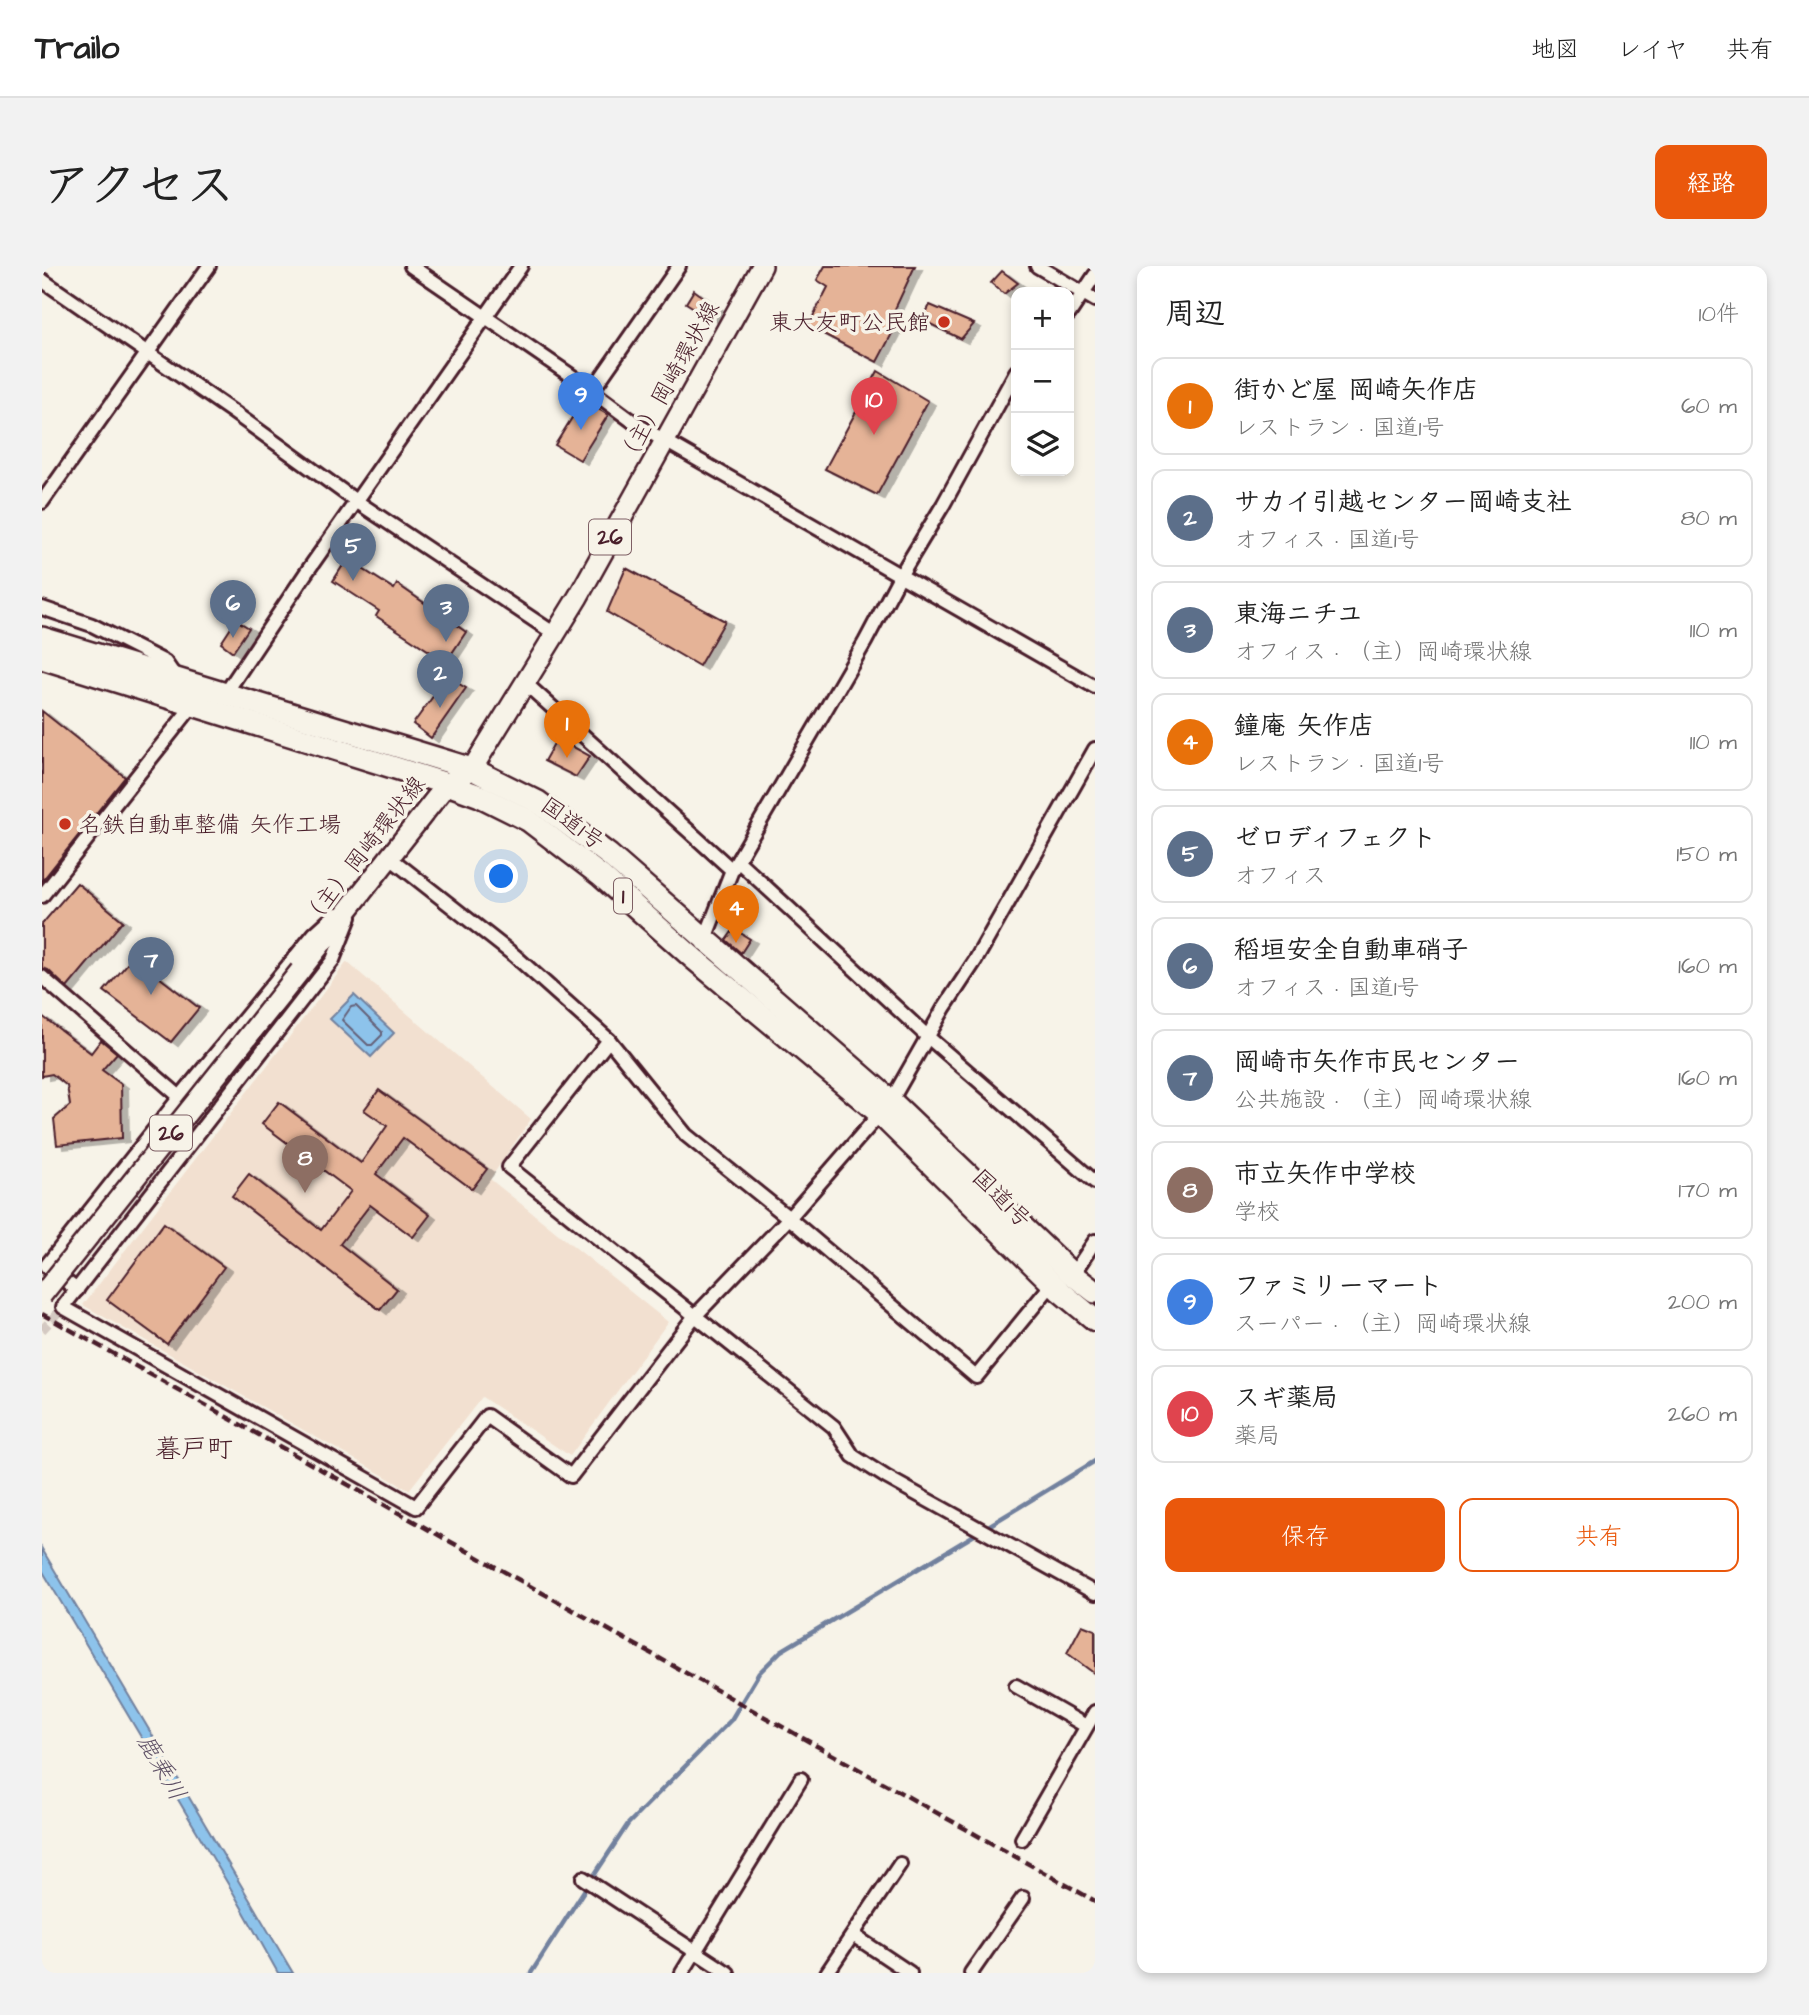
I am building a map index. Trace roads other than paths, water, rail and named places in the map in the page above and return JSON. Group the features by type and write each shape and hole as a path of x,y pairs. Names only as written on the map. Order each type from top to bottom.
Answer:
{"highway":[{"name":"国道1号","path":"42,638 471,769 537,802 609,855 699,950"},
{"name":"国道1号","path":"42,658 447,784 480,796 528,820 699,950 886,1108 1062,1283 1095,1320"},
{"name":"国道1号","path":"1062,1283 1095,1292"}],"main road":[{"name":"（主）岡崎環状線","path":"42,1295 447,784 471,769 555,634 762,266"}],"street":[{"path":"42,502 209,266"},
{"path":"411,266 639,426 1095,687"},
{"path":"225,694 521,266"},
{"path":"592,391 679,266"},
{"path":"1037,266 1090,297"},
{"path":"1074,310 1090,297 1095,275"},
{"path":"42,280 356,501 555,634"},
{"path":"699,950 735,865 865,642 1011,381"},
{"path":"42,608 92,625 165,662 176,678"},
{"path":"524,682 1095,1182"},
{"path":"42,896 194,704"},
{"path":"359,894 333,960 64,1307 416,1507 487,1416 571,1476 694,1317 789,1218 886,1108 975,961 1095,749"},
{"path":"389,857 515,956 609,1040 686,1135 789,1218 976,1377 1062,1283 1095,1241"},
{"path":"77,1290 46,1266 314,934 359,894"},
{"path":"42,977 180,1097"},
{"path":"609,1040 509,1167 834,1427 853,1456 1095,1593"},
{"path":"1016,1686 1092,1720 1022,1839"},
{"path":"682,1973 801,1779"},
{"path":"827,1973 900,1864"},
{"path":"583,1878 728,1973"},
{"path":"971,1973 1023,1898"},
{"path":"853,1935 910,1973"}],"water":[{"path":"354,995 394,1033 371,1057 330,1019"},
{"name":"鹿乗川","path":"42,1549 293,1973 278,1973 42,1570"}],"waterway":[{"path":"990,1525 1095,1461"},
{"path":"593,1877 628,1824 731,1720 759,1673 781,1651 976,1534"},
{"path":"531,1973 587,1886"}],"tunnel":[{"path":"42,1330 63,1307"}],"railway":[{"path":"42,1314 1095,1901"}],"place":[{"name":"東大友町公民館","path":"944,322"},
{"name":"ファミリーマート","path":"581,430"},
{"name":"スギ薬局","path":"874,435"},
{"name":"ゼロディフェクト","path":"353,581"},
{"name":"稻垣安全自動車硝子","path":"233,638"},
{"name":"東海ニチユ","path":"446,642"},
{"name":"サカイ引越センター岡崎支社","path":"440,708"},
{"name":"街かど屋 岡崎矢作店","path":"567,758"},
{"name":"名鉄自動車整備 矢作工場","path":"65,824"},
{"name":"鐘庵 矢作店","path":"736,943"},
{"name":"岡崎市矢作市民センター","path":"151,995"},
{"name":"市立矢作中学校","path":"305,1193"}],"district":[{"name":"暮戸町","path":"194,1448"}]}
